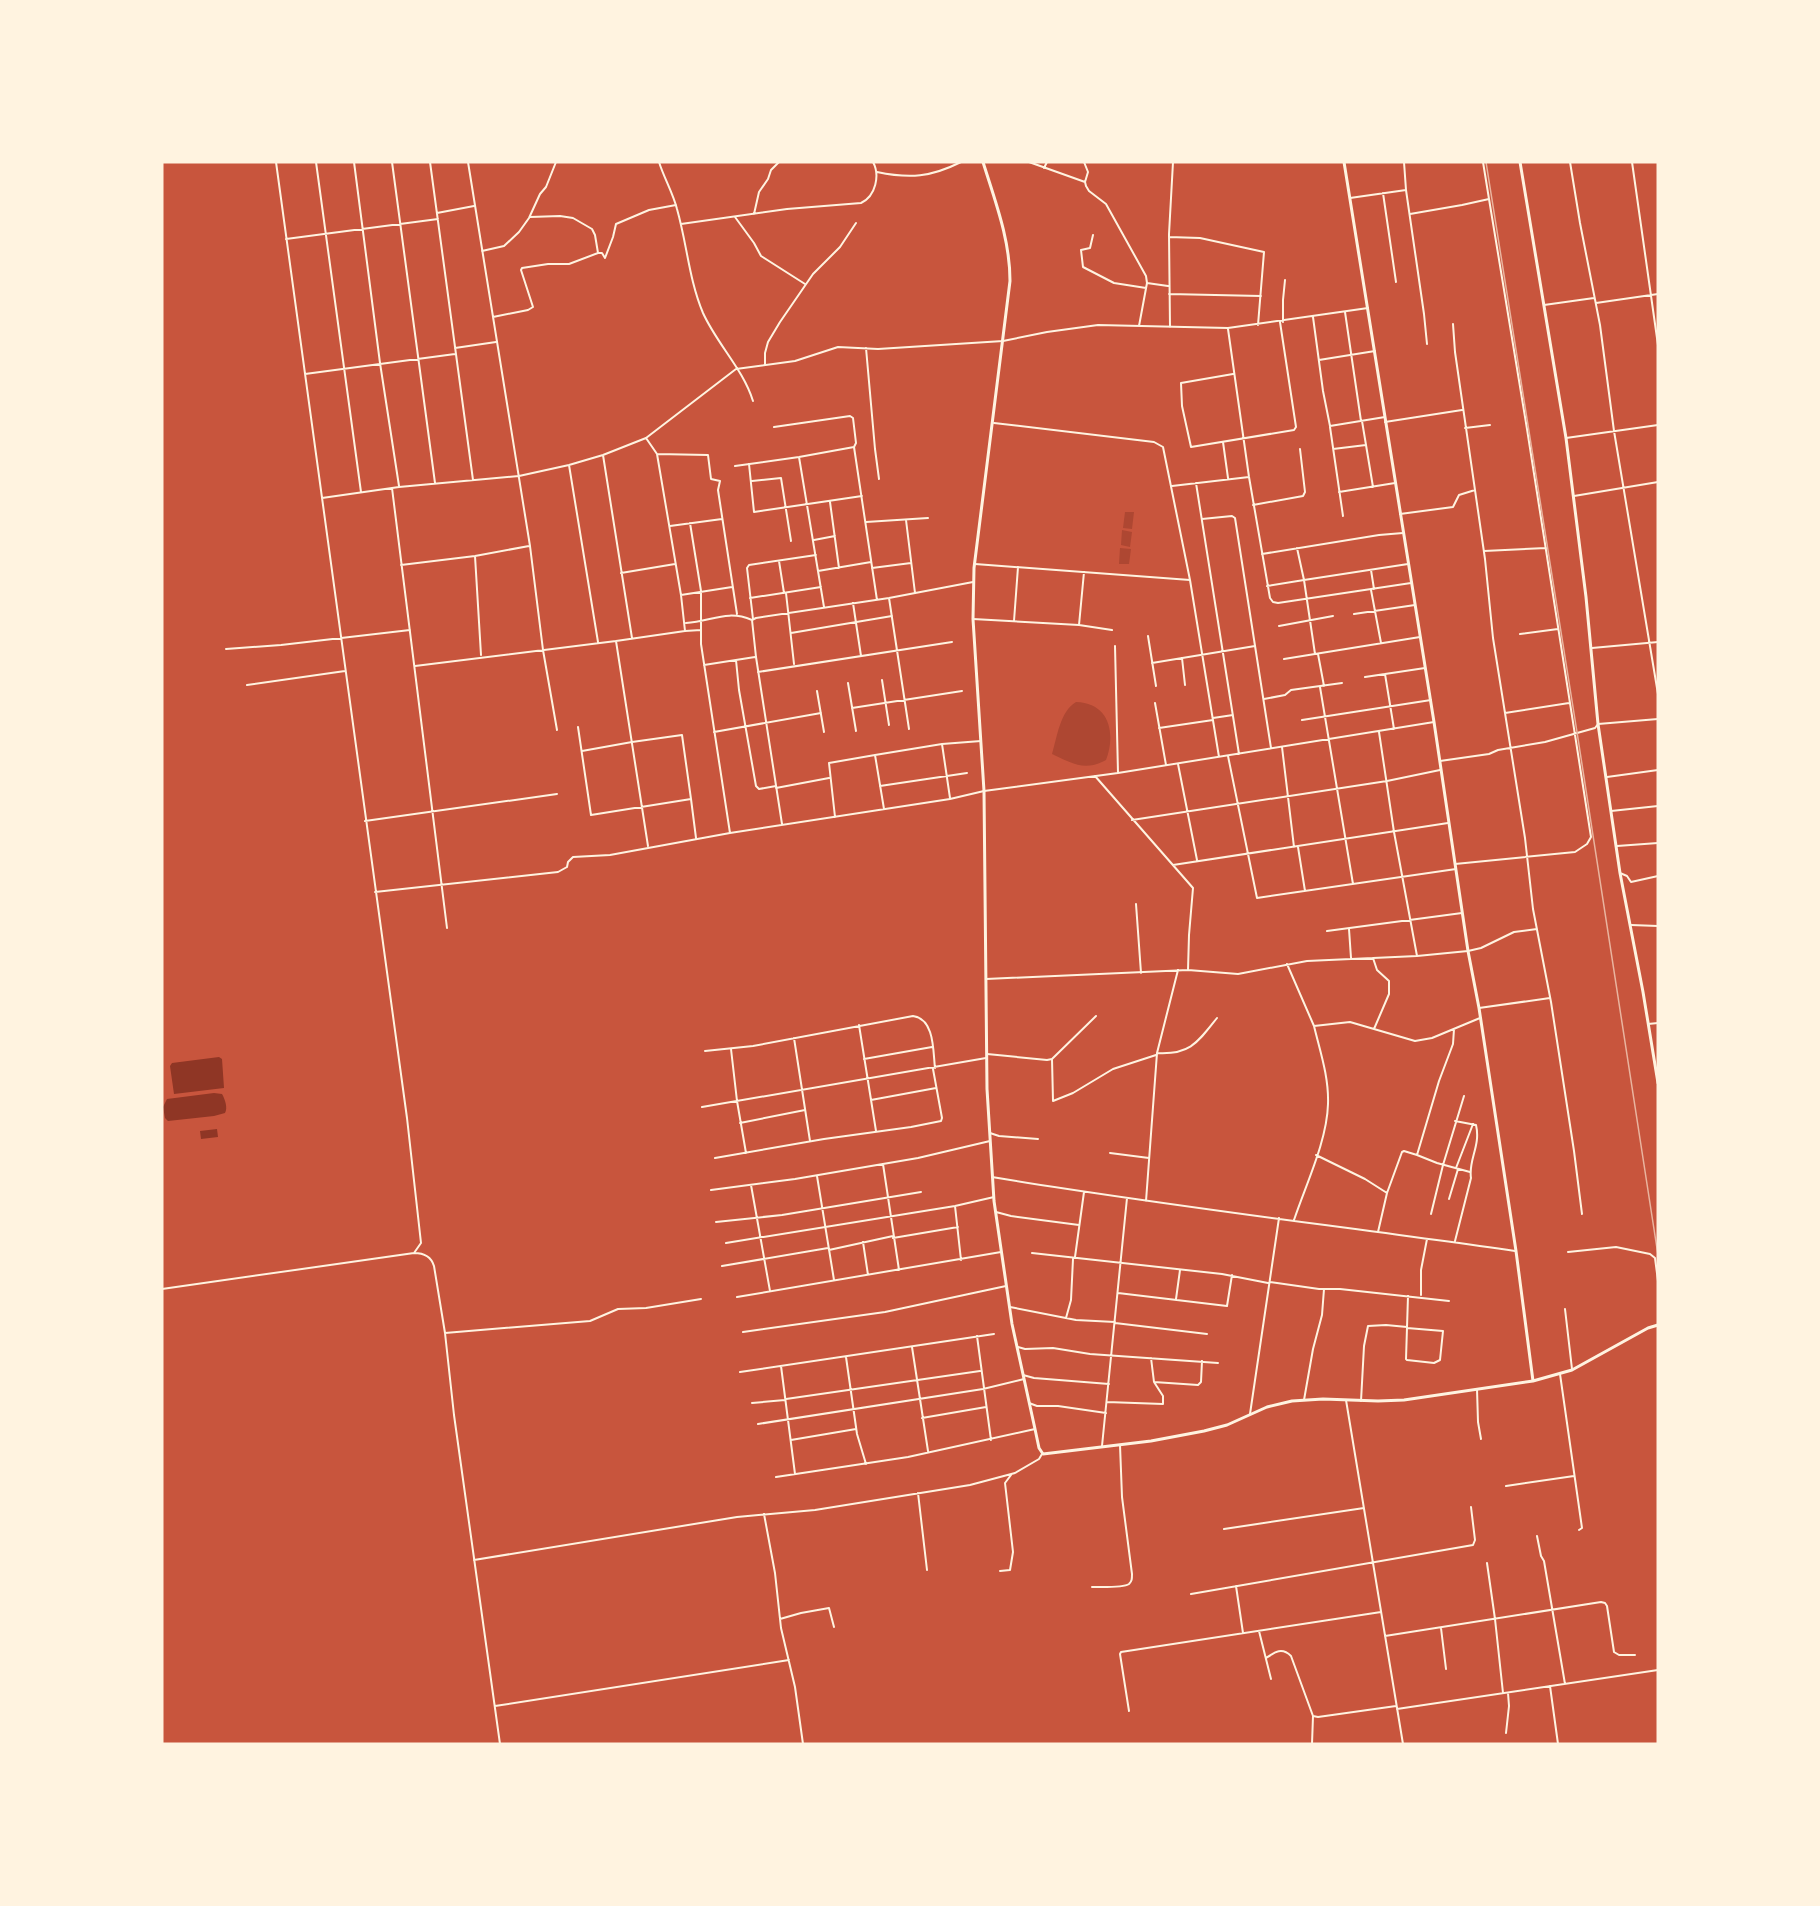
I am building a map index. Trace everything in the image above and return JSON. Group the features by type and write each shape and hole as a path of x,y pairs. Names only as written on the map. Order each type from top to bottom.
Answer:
{"street":[{"path":"276,162 407,1118 421,1232 421,1243 414,1253"},
{"path":"316,162 361,492"},
{"path":"354,162 380,363 399,487"},
{"path":"392,162 435,483"},
{"path":"430,162 473,480"},
{"path":"468,162 530,546 543,650 557,730"},
{"path":"482,251 504,246 511,240 530,217 556,162"},
{"path":"659,162 676,205 703,313 736,369 746,381 753,401"},
{"path":"754,214 759,192 771,170 779,162"},
{"path":"681,224 796,208 861,203 869,197 877,180 873,162"},
{"path":"877,172 901,177 918,177 944,170 961,162"},
{"path":"983,162 1006,237 1010,258 1010,281 994,423 973,582 973,619 984,791 990,1141 994,1197 1006,1286 1029,1403 1043,1454"},
{"path":"1029,162 1085,182"},
{"path":"1044,168 1047,162"},
{"path":"1084,162 1088,172 1085,182 1089,191 1106,204 1146,276 1147,283 1139,326"},
{"path":"1170,327 1169,237 1173,162"},
{"path":"1344,162 1431,700 1468,951 1479,1008 1516,1251 1533,1381"},
{"path":"1404,162 1427,344"},
{"path":"1228,756 1257,898 1402,877 1455,866 1575,852 1587,844 1591,837 1483,162"},
{"path":"1520,162 1566,438 1598,723 1620,873 1658,1083"},
{"path":"1570,162 1596,303 1623,488 1658,694"},
{"path":"1632,162 1658,345"},
{"path":"1350,198 1406,189"},
{"path":"1383,193 1396,282"},
{"path":"1410,214 1489,199"},
{"path":"493,317 533,307 522,268 566,264 597,253 602,253 605,258 615,224 649,210 676,205"},
{"path":"437,213 474,206"},
{"path":"530,217 573,218 592,229 597,253"},
{"path":"735,217 761,256 806,284"},
{"path":"286,239 438,219"},
{"path":"765,364 768,342 813,274 840,246 856,223"},
{"path":"1093,236 1090,248 1081,250 1083,267 1114,283 1146,288"},
{"path":"1169,237 1200,238 1262,250 1265,255 1258,325"},
{"path":"1233,374 1181,383 1182,406 1191,447 1292,432 1296,427 1282,322 1285,280"},
{"path":"1147,283 1169,286"},
{"path":"1169,294 1262,296"},
{"path":"1596,303 1658,294"},
{"path":"1544,305 1594,298"},
{"path":"322,498 399,487 519,476 569,465 603,455 645,438 736,369 800,360 838,347 932,346 1003,340 1098,326 1228,328 1368,308"},
{"path":"1345,312 1373,486"},
{"path":"1313,317 1343,516"},
{"path":"1454,324 1462,410 1484,551 1493,638 1582,1214"},
{"path":"1228,328 1233,374 1269,598 1278,603 1307,600 1411,583"},
{"path":"455,348 497,342"},
{"path":"866,348 879,479"},
{"path":"1319,360 1375,351"},
{"path":"305,375 455,354"},
{"path":"1385,422 1462,410"},
{"path":"774,427 852,416 856,443 854,447 877,600"},
{"path":"1330,426 1384,417"},
{"path":"994,423 1154,442 1163,447 1190,580 1219,757"},
{"path":"1465,428 1490,425"},
{"path":"1566,438 1658,425"},
{"path":"645,438 657,454 685,631"},
{"path":"1223,442 1228,479"},
{"path":"1334,449 1366,444"},
{"path":"735,466 854,447"},
{"path":"1254,505 1303,496 1305,492 1300,449"},
{"path":"657,454 708,455 711,480 720,483 718,490 737,614"},
{"path":"603,455 632,638"},
{"path":"799,457 824,607"},
{"path":"749,464 754,512 808,506 862,496"},
{"path":"569,465 598,643"},
{"path":"1172,486 1249,477"},
{"path":"751,482 781,478 791,541"},
{"path":"1574,496 1658,482"},
{"path":"1196,483 1239,754"},
{"path":"1339,492 1395,483"},
{"path":"392,488 447,928"},
{"path":"1400,514 1454,507 1459,495 1475,490"},
{"path":"830,502 838,568"},
{"path":"1202,519 1232,516 1235,518 1271,748"},
{"path":"866,522 928,518"},
{"path":"670,526 722,519"},
{"path":"906,520 915,593"},
{"path":"690,524 701,591 704,665 730,832"},
{"path":"1262,554 1403,533"},
{"path":"813,540 835,536"},
{"path":"401,565 475,556 530,546"},
{"path":"1297,548 1317,654 1328,740 1353,884"},
{"path":"1484,551 1546,548"},
{"path":"782,825 758,672 747,568 749,565 816,555"},
{"path":"475,556 481,656"},
{"path":"779,561 789,612 794,665"},
{"path":"818,571 871,562"},
{"path":"872,568 911,562"},
{"path":"621,573 676,563"},
{"path":"975,564 1190,580"},
{"path":"1267,585 1408,564"},
{"path":"1014,621 1018,567"},
{"path":"1371,570 1381,644"},
{"path":"1079,626 1084,572"},
{"path":"685,623 737,614 752,620 973,582"},
{"path":"681,595 733,587"},
{"path":"750,598 821,587"},
{"path":"889,598 909,729"},
{"path":"853,603 861,656"},
{"path":"1354,614 1415,605"},
{"path":"791,633 892,616"},
{"path":"1279,626 1333,616"},
{"path":"973,619 1112,630"},
{"path":"1520,634 1559,628"},
{"path":"226,649 410,630"},
{"path":"415,666 702,630"},
{"path":"1148,636 1156,686"},
{"path":"1284,659 1420,637"},
{"path":"616,641 648,846"},
{"path":"758,672 952,642"},
{"path":"1590,648 1658,642"},
{"path":"1115,646 1118,773"},
{"path":"1152,663 1255,646"},
{"path":"704,665 756,657"},
{"path":"1182,658 1185,685"},
{"path":"736,660 756,786 759,789 830,778"},
{"path":"1365,677 1425,668"},
{"path":"247,685 345,671"},
{"path":"1385,674 1394,729"},
{"path":"882,680 889,725"},
{"path":"848,683 856,731"},
{"path":"1263,699 1285,695 1290,690 1342,683"},
{"path":"817,691 824,732"},
{"path":"852,708 962,691"},
{"path":"1302,720 1431,700"},
{"path":"1155,703 1166,766"},
{"path":"1505,713 1569,703"},
{"path":"714,732 821,713"},
{"path":"1159,728 1233,715"},
{"path":"1598,723 1658,719"},
{"path":"375,892 558,872 567,867 573,857 610,855 648,846 950,799 984,791 1166,766 1434,722"},
{"path":"1439,761 1489,754 1498,750 1545,742 1595,728 1598,723"},
{"path":"578,727 591,815 691,799"},
{"path":"1379,732 1394,832 1417,956"},
{"path":"582,751 682,735 696,838"},
{"path":"836,817 830,762 981,740"},
{"path":"942,744 950,799"},
{"path":"1282,747 1287,795 1305,892"},
{"path":"875,754 884,809"},
{"path":"1179,764 1197,860"},
{"path":"1132,820 1387,781 1440,770"},
{"path":"1607,777 1658,770"},
{"path":"880,786 967,773"},
{"path":"1095,776 1193,888 1188,935 1188,970"},
{"path":"365,821 557,794"},
{"path":"1611,811 1658,806"},
{"path":"1173,865 1448,823"},
{"path":"1617,846 1658,843"},
{"path":"1620,873 1628,876 1631,882 1658,876"},
{"path":"1136,904 1141,973"},
{"path":"1327,931 1462,913"},
{"path":"1631,925 1658,926"},
{"path":"1349,929 1351,958"},
{"path":"986,979 1178,970 1238,974 1306,961 1417,956 1468,951 1481,948 1514,932 1537,929"},
{"path":"1372,958 1377,970 1389,981 1389,994 1374,1029"},
{"path":"1287,964 1314,1026 1325,1073 1328,1102 1324,1131 1294,1220"},
{"path":"1146,1201 1157,1054 1178,970"},
{"path":"1479,1008 1550,998"},
{"path":"702,1107 934,1069 987,1056 1052,1059 1096,1016"},
{"path":"705,1051 918,1017 927,1025 942,1118 941,1121 899,1129 715,1158"},
{"path":"1314,1026 1350,1022 1415,1041 1432,1038 1480,1017"},
{"path":"1052,1059 1053,1101 1113,1070 1157,1054 1170,1054 1191,1047 1200,1040 1217,1018"},
{"path":"1648,1024 1658,1023"},
{"path":"859,1025 876,1131"},
{"path":"1417,1155 1439,1081 1453,1044 1454,1029"},
{"path":"794,1038 810,1142"},
{"path":"864,1059 932,1047"},
{"path":"731,1048 746,1153"},
{"path":"1653,1056 1658,1055"},
{"path":"871,1100 937,1088"},
{"path":"1431,1214 1455,1121 1464,1096"},
{"path":"740,1123 805,1110"},
{"path":"1455,1121 1477,1126 1478,1144 1455,1243"},
{"path":"1449,1199 1457,1168 1473,1124"},
{"path":"990,1133 999,1136 1038,1139"},
{"path":"711,1190 925,1157 990,1141"},
{"path":"1110,1152 1150,1158"},
{"path":"1378,1232 1387,1193 1402,1152 1470,1172"},
{"path":"1316,1155 1357,1174 1387,1193"},
{"path":"883,1164 899,1270"},
{"path":"817,1175 834,1280"},
{"path":"992,1177 1146,1201 1516,1251"},
{"path":"751,1185 770,1291"},
{"path":"716,1222 756,1218 921,1191"},
{"path":"1066,1318 1071,1300 1074,1258 1084,1192"},
{"path":"726,1243 955,1206 994,1197"},
{"path":"1102,1446 1127,1198"},
{"path":"955,1206 961,1260"},
{"path":"996,1212 1079,1225"},
{"path":"1250,1416 1279,1218"},
{"path":"722,1266 958,1227"},
{"path":"1421,1296 1421,1270 1427,1239"},
{"path":"862,1242 868,1275"},
{"path":"1568,1252 1616,1247 1650,1254 1655,1258 1658,1281"},
{"path":"737,1298 1001,1252"},
{"path":"162,1289 414,1253 425,1254 433,1261 445,1333 500,1744"},
{"path":"1032,1253 1232,1275 1269,1283 1449,1300"},
{"path":"1175,1300 1180,1269"},
{"path":"1118,1293 1227,1306 1232,1275"},
{"path":"743,1332 885,1312 1006,1286"},
{"path":"1304,1400 1322,1315 1324,1289"},
{"path":"1360,1401 1364,1346 1368,1326 1386,1325 1407,1328 1443,1331 1440,1360 1434,1363 1407,1360 1407,1328 1408,1296"},
{"path":"445,1333 590,1321 618,1309 646,1308 701,1299"},
{"path":"1010,1307 1085,1321 1115,1322 1207,1334"},
{"path":"1565,1309 1572,1370"},
{"path":"474,1560 764,1514 826,1509 970,1485 1028,1467 1043,1454 1204,1431 1227,1425 1267,1407 1292,1401 1404,1400 1533,1381 1572,1370 1648,1328 1658,1325"},
{"path":"740,1372 994,1334"},
{"path":"977,1336 991,1440"},
{"path":"912,1347 928,1453"},
{"path":"1017,1347 1053,1348 1090,1354 1218,1363"},
{"path":"846,1357 856,1429 866,1464"},
{"path":"1107,1402 1162,1404 1164,1396 1154,1382 1151,1358"},
{"path":"1154,1382 1198,1385 1201,1382 1202,1361"},
{"path":"781,1366 795,1474"},
{"path":"752,1403 980,1371"},
{"path":"1560,1374 1582,1528 1579,1530"},
{"path":"758,1424 983,1389 1024,1377 1109,1384"},
{"path":"1478,1389 1478,1422 1481,1439"},
{"path":"1346,1400 1403,1744"},
{"path":"1029,1403 1037,1406 1058,1406 1106,1413"},
{"path":"922,1418 986,1407"},
{"path":"791,1440 856,1429"},
{"path":"776,1477 928,1453 1035,1429"},
{"path":"1092,1587 1123,1586 1132,1580 1122,1497 1120,1444"},
{"path":"1000,1572 1010,1570 1013,1552 1005,1483 1011,1474"},
{"path":"1506,1486 1574,1476"},
{"path":"918,1493 927,1570"},
{"path":"1191,1594 1473,1545 1475,1540 1471,1507"},
{"path":"1224,1529 1365,1508"},
{"path":"764,1514 803,1744"},
{"path":"1538,1536 1565,1684"},
{"path":"1487,1563 1503,1694"},
{"path":"1236,1586 1243,1634"},
{"path":"1385,1636 1601,1602 1607,1606 1614,1652 1619,1655 1635,1655"},
{"path":"780,1619 829,1608 834,1628"},
{"path":"1129,1711 1121,1653 1381,1612"},
{"path":"1441,1627 1446,1669"},
{"path":"1259,1631 1271,1679"},
{"path":"1266,1658 1278,1651 1287,1652 1291,1656 1313,1716 1312,1744"},
{"path":"495,1706 789,1660"},
{"path":"1313,1716 1503,1694 1658,1670"},
{"path":"1550,1686 1558,1744"},
{"path":"1506,1733 1508,1693"}],"shaded area":[{"path":"1125,512 1134,512 1132,529 1123,528"},
{"path":"1122,530 1132,532 1130,547 1121,545"},
{"path":"1120,548 1131,549 1129,564 1119,564"},
{"path":"1076,702 1096,708 1108,722 1109,750 1106,760 1098,764 1078,765 1052,754 1063,718"},
{"path":"219,1057 222,1059 224,1088 174,1094 170,1066 172,1063"},
{"path":"222,1094 226,1104 225,1113 168,1121 165,1118 163,1107 167,1099"},
{"path":"217,1129 218,1137 201,1139 200,1131"}],"railway":[{"path":"1486,162 1658,1255"}]}
